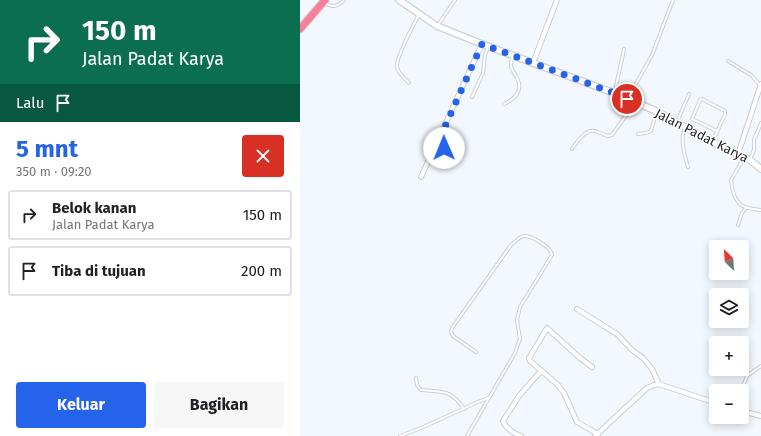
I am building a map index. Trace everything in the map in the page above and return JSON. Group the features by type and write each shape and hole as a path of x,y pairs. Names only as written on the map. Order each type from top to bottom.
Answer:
{"highway":[{"path":"300,28 324,1"}],"street":[{"name":"Jalan Padat Karya","path":"399,0 437,26 636,102 685,126 712,142 747,158 761,168"},
{"path":"534,63 557,0"},
{"path":"421,177 482,44"},
{"path":"738,154 761,85"},
{"path":"577,309 617,334 632,350 643,358 652,369 659,384"},
{"path":"592,367 547,328 542,334 529,358 530,361 564,393 576,422 597,435 647,388 654,385 659,384 709,401"},
{"path":"521,436 516,434 504,424 503,421 520,396 541,371"},
{"path":"749,413 761,416"}],"lane":[{"path":"324,1 330,6 335,7 344,0"},
{"path":"437,26 454,0"},
{"path":"627,99 652,55 673,0"},
{"path":"409,83 398,70 396,64 419,13"},
{"path":"472,97 483,73 485,55 489,46"},
{"path":"614,93 624,49"},
{"path":"504,104 512,101 516,97 519,90 518,81 513,73 511,64 512,55"},
{"path":"728,61 751,75 761,85"},
{"path":"677,122 689,94"},
{"path":"712,142 717,131 726,111 702,99 700,100 692,119 717,131"},
{"path":"572,149 581,137 588,132 595,131 608,136 612,135 636,102"},
{"path":"638,134 646,133 651,130 656,111"},
{"path":"761,123 754,140 754,150 731,180 738,203 746,208 761,210"},
{"path":"685,126 682,134 688,167"},
{"path":"440,138 444,145 440,158"},
{"path":"738,225 742,213 746,208"},
{"path":"467,436 515,353 520,339 517,320 520,307 552,255 549,248 528,236 523,236 511,245 452,328 451,332 453,336 476,352"},
{"path":"744,384 747,376 761,366"},
{"path":"416,378 417,385 421,390 451,394 458,399 464,409"},
{"path":"400,436 489,398"}],"route":[{"path":"444,148 443,142 440,138 482,44 627,99"}]}
